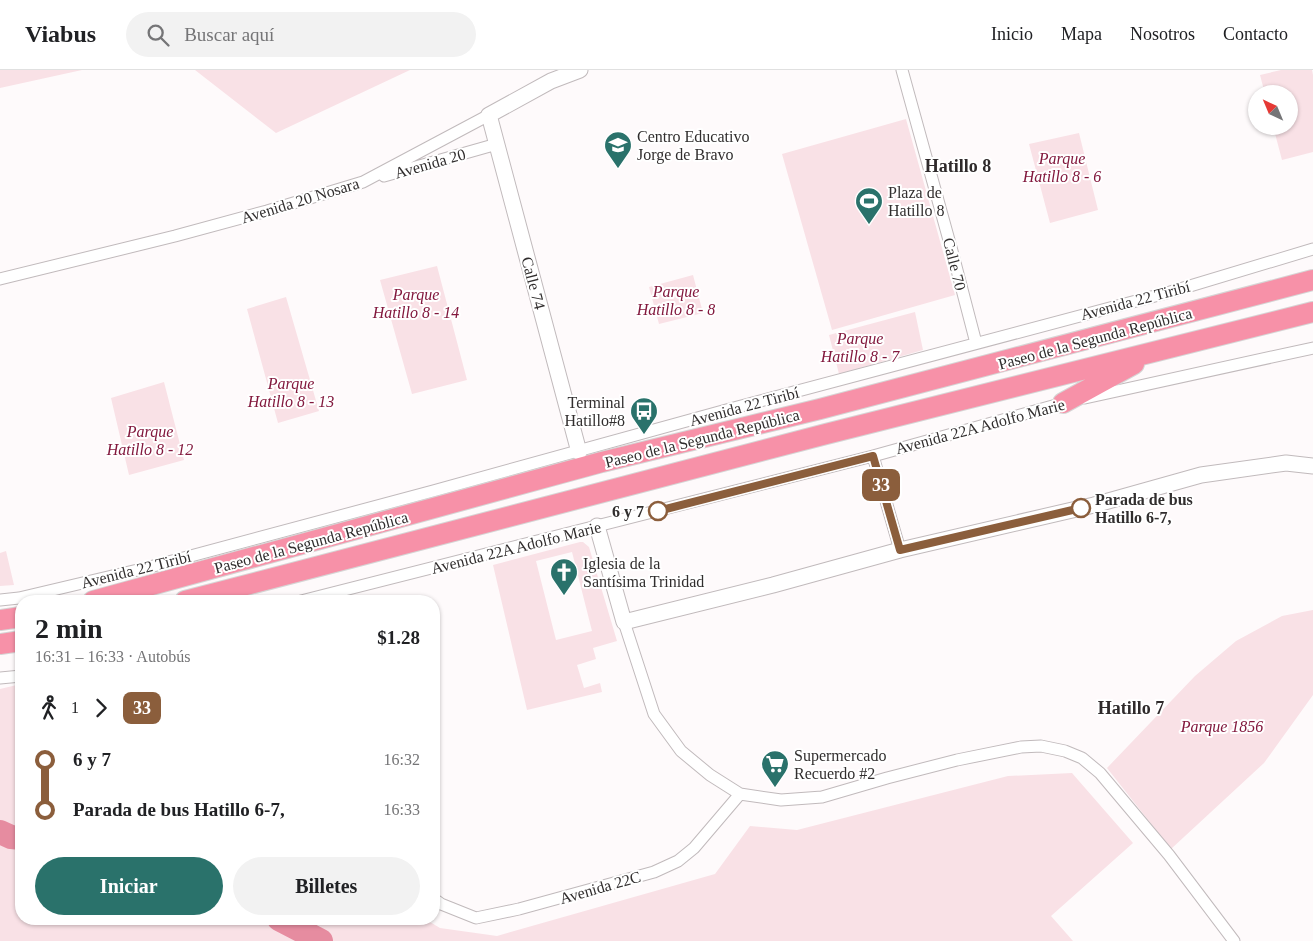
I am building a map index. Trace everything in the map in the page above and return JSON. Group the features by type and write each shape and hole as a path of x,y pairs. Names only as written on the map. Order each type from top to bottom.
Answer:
{"highway":[{"name":"Paseo de la Segunda República","path":"115,595 602,462 839,404 1313,280"},
{"name":"Paseo de la Segunda República","path":"208,595 826,434 1313,312"},
{"path":"1063,403 1161,350"},
{"path":"579,452 583,460 602,462"},
{"path":"0,620 15,618"},
{"path":"0,644 15,642"}],"street":[{"name":"Avenida 20 Nosara","path":"0,280 175,236 363,182 551,81 580,70"},
{"name":"Calle 70","path":"902,70 976,343"},
{"name":"Calle 74","path":"489,115 579,452"},
{"name":"Avenida 20","path":"363,182 497,144"},
{"name":"Avenida 22 Tiribí","path":"32,595 146,568 579,452 730,408 835,382 1170,292 1313,249"},
{"name":"Avenida 22A Adolfo Marie","path":"325,595 873,456 1063,403 1313,348"},
{"path":"873,456 900,550"},
{"path":"624,622 773,585 900,550 1094,505 1201,475 1286,463 1313,466"},
{"path":"597,526 624,622 654,714 682,751 710,775 740,794 781,800 822,797 957,760 1021,747 1041,746 1065,751 1082,758 1100,773 1169,855 1234,941"},
{"name":"Avenida 22 Tiribí","path":"0,600 15,598"},
{"path":"0,678 15,677"},
{"name":"Avenida 22C","path":"440,903 476,918 519,909 654,872 678,861 694,848 740,794"}],"green space":[{"path":"0,70 82,70 0,88"},
{"path":"195,70 410,70 276,133"},
{"path":"1281,70 1312,70 1313,152 1282,160 1275,135 1298,135 1298,85 1263,85 1260,75"},
{"name":"Plaza de Hatillo 8","path":"906,119 955,295 832,330 782,154"},
{"name":"Parque Hatillo 8 - 6","path":"1079,133 1098,210 1050,223 1029,144"},
{"name":"Parque Hatillo 8 - 14","path":"437,266 467,380 412,394 380,280"},
{"name":"Parque Hatillo 8 - 8","path":"693,275 703,313 659,324 649,287"},
{"name":"Parque Hatillo 8 - 13","path":"286,297 319,411 278,423 247,309"},
{"name":"Parque Hatillo 8 - 7","path":"915,312 923,350 839,374 829,335"},
{"name":"Parque Hatillo 8 - 12","path":"164,382 184,460 129,475 111,398"},
{"path":"580,542 589,547 617,641 593,648 596,659 577,665 584,688 600,683 602,692 527,710 493,565","holes":["572,552 592,631 556,640 536,561"]},
{"path":"6,551 14,585 0,586 0,553"},
{"name":"Parque 1856","path":"1313,610 1313,695 1264,763 1171,849 1107,768 1195,676 1236,641 1282,616"},
{"path":"15,685 15,925 435,925 440,928 497,936 715,874 750,826 797,830 1008,776 1072,773 1133,843 1051,916 1073,941 0,941 0,689"}],"waterway":[{"path":"0,832 15,837"},
{"path":"290,925 321,941"}],"bus line":[{"name":"33","path":"658,511 873,456 900,550 1081,508"}],"place":[{"name":"Centro Educativo Jorge de Bravo","path":"618,169"},
{"name":"Plaza de Hatillo 8","path":"869,225"},
{"name":"Terminal Hatillo#8","path":"644,435"},
{"name":"Parada de bus Hatillo 6-7,","path":"1081,508"},
{"name":"6 y 7","path":"658,511"},
{"name":"Iglesia de la Santísima Trinidad","path":"564,596"},
{"name":"Supermercado Recuerdo #2","path":"775,788"}],"district":[{"name":"Hatillo 8","path":"958,166"},
{"name":"Hatillo 7","path":"1131,708"}]}
